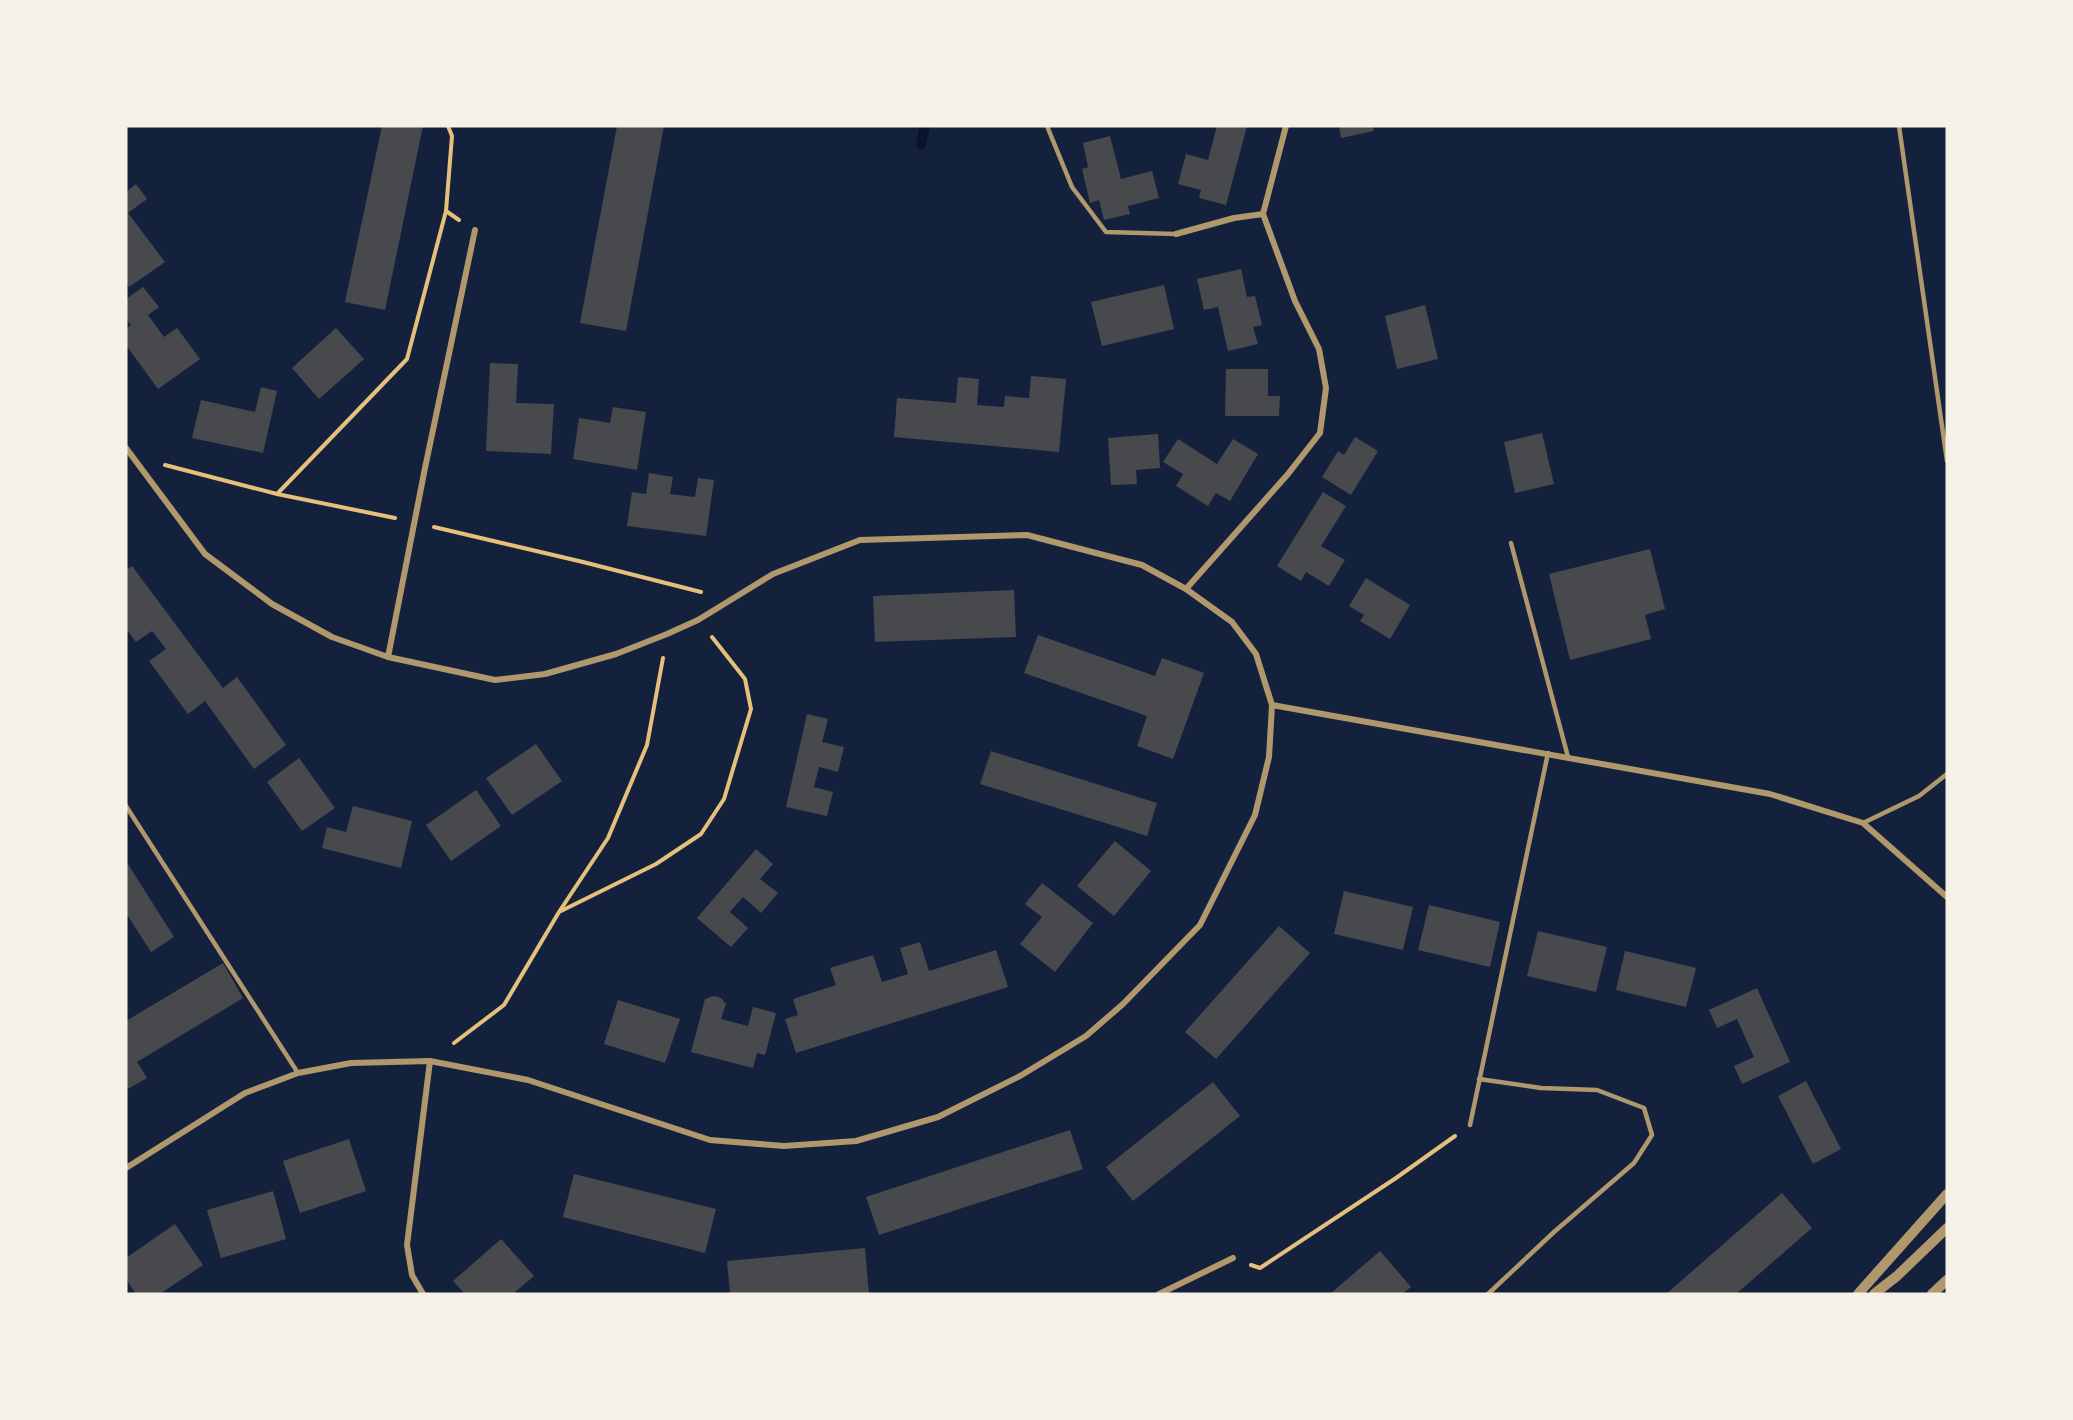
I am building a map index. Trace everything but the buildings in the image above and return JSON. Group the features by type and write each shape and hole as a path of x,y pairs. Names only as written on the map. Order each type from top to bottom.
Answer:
{"street":[{"path":"1186,589 1288,474 1320,433 1326,388 1319,349 1295,301 1263,214 1286,126"},
{"path":"1176,234 1234,218 1263,214"},
{"path":"388,657 475,230"},
{"path":"126,448 206,554 272,604 332,637 388,657 495,680 545,674 616,654 667,634 698,620 773,574 860,540 1027,535 1142,565 1186,589 1232,622 1257,654 1272,705 1269,757 1255,815 1200,926 1123,1004 1086,1036 1020,1076 938,1117 856,1141 784,1146 710,1140 528,1080 430,1061 351,1063 298,1072 245,1093 126,1168"},
{"path":"1272,705 1770,794 1863,823 1947,897"},
{"path":"423,1294 412,1275 407,1245 430,1061"},
{"path":"1858,1294 1947,1194"},
{"path":"1874,1294 1897,1276 1947,1228"},
{"path":"1159,1294 1233,1257"},
{"path":"1932,1294 1947,1280"}],"lane":[{"path":"1047,126 1072,187 1106,232 1176,234"},
{"path":"1899,126 1947,461"},
{"path":"1511,543 1568,757"},
{"path":"1470,1125 1548,753"},
{"path":"1863,823 1919,796 1947,774"},
{"path":"126,806 298,1072"},
{"path":"1479,1079 1541,1088 1597,1090 1644,1108 1652,1135 1634,1163 1554,1232 1488,1294"}],"path":[{"path":"277,494 407,359 446,211 452,136 448,126"},
{"path":"135,460 550,554 729,599"},
{"path":"559,912 656,864 701,834 724,799 751,709 745,679 698,620"},
{"path":"430,1061 504,1005 559,912 608,838 647,745 667,634"},
{"path":"1233,1257 1260,1268 1396,1178 1470,1125"}],"waterway":[{"path":"921,144 925,126"}]}
